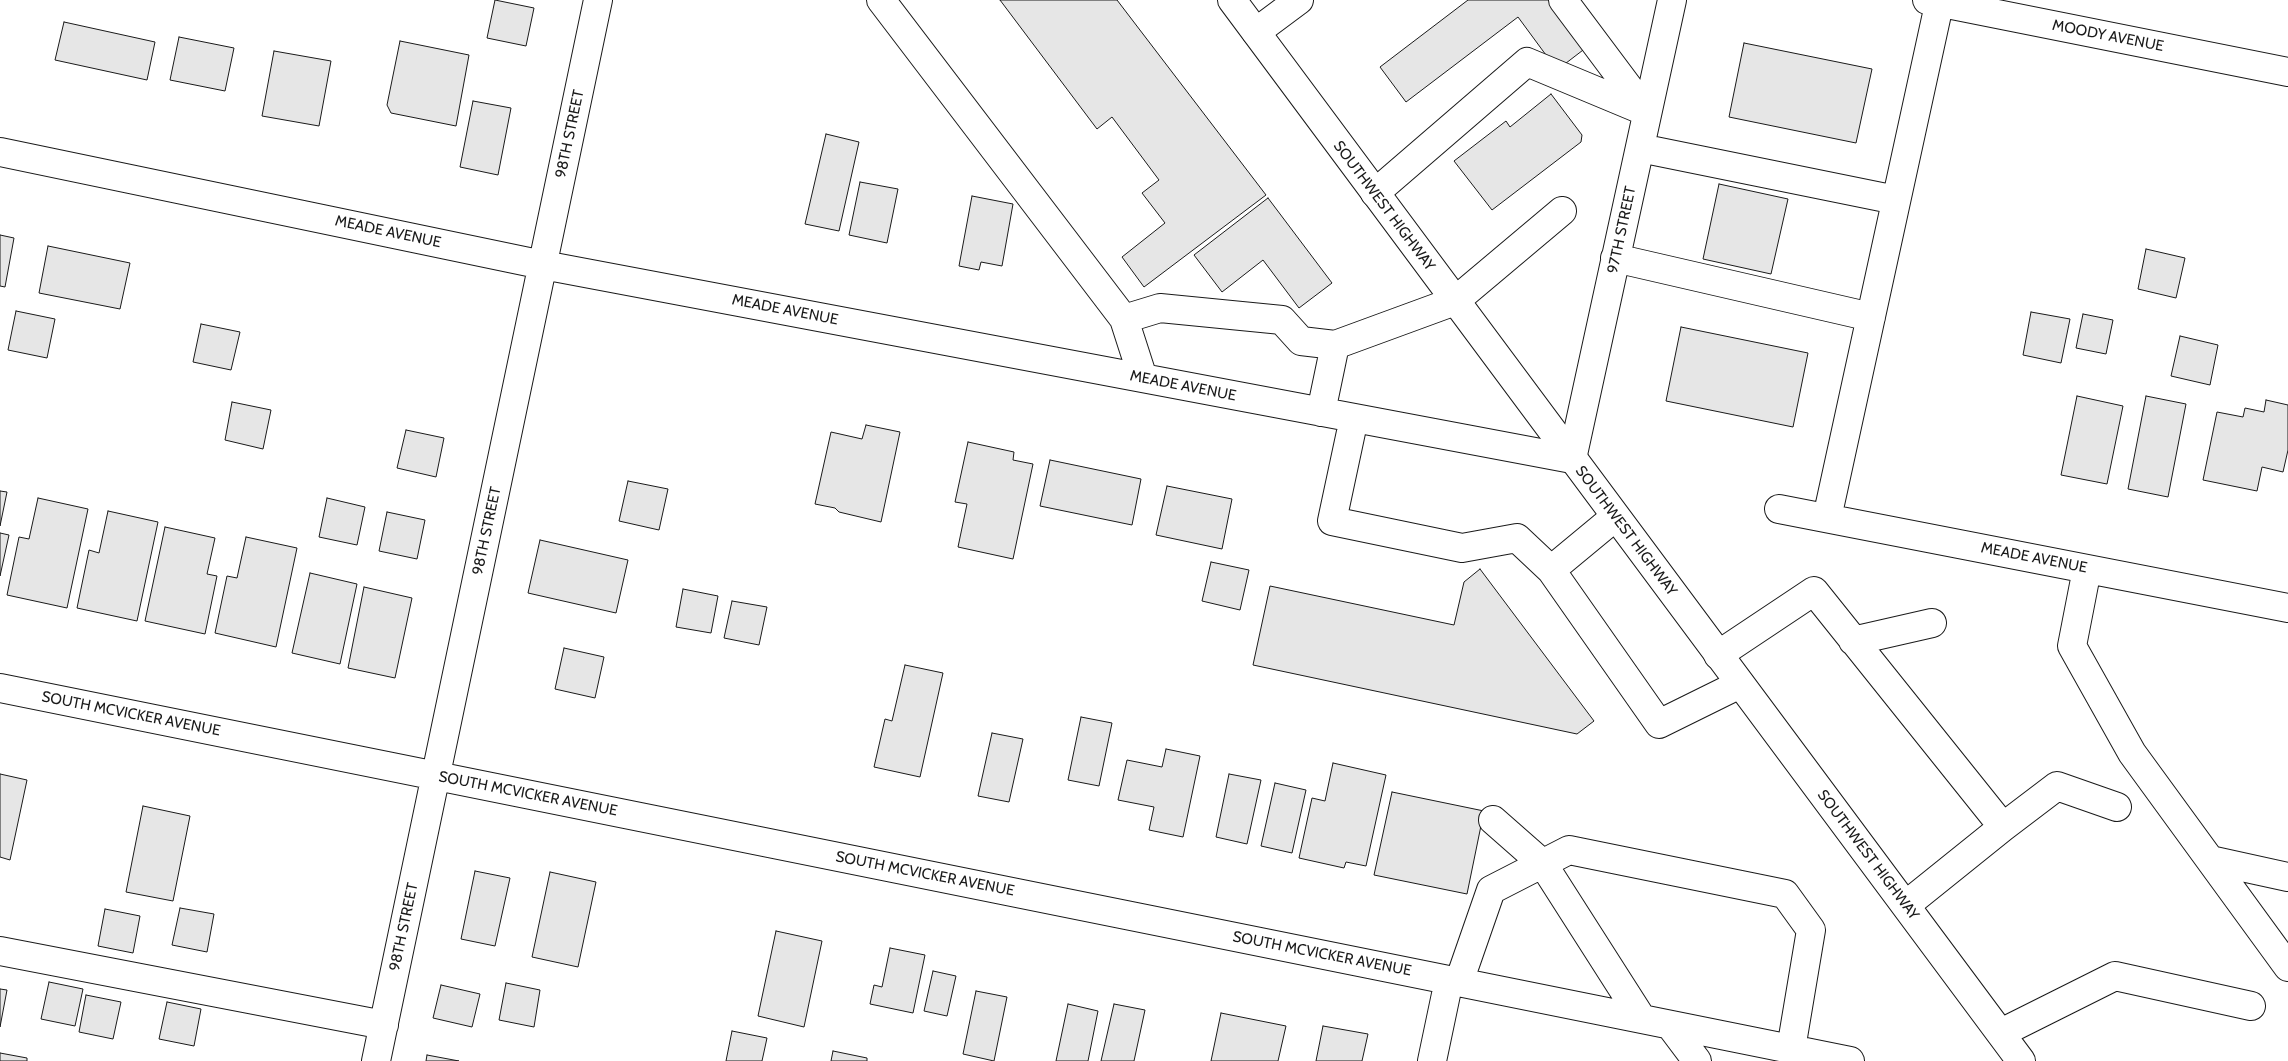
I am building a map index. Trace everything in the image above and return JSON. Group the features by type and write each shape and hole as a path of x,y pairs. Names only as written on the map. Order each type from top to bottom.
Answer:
{"street":[{"path":"881,0 1124,319 1143,378"},
{"name":"SOUTHWEST HIGHWAY","path":"1232,0 2021,1061"},
{"path":"1256,32 1299,0"},
{"path":"1563,0 1647,112"},
{"name":"97TH STREET","path":"1572,459 1672,0"},
{"name":"98TH STREET","path":"376,1061 543,264 592,1"},
{"path":"1827,518 1896,200 1936,1"},
{"name":"MOODY AVENUE","path":"1936,1 2288,72"},
{"path":"1375,193 1527,62 1647,112"},
{"path":"1640,148 1896,200"},
{"name":"MEADE AVENUE","path":"0,152 543,264 1572,459"},
{"path":"1124,319 1160,308 1282,320 1301,341 1335,345 1455,301 1562,210"},
{"path":"1615,258 1871,317"},
{"path":"1321,412 1335,345"},
{"path":"1354,418 1332,521 1462,548 1517,538 1551,570 1659,724 1740,684"},
{"name":"MEADE AVENUE","path":"1780,509 2288,608"},
{"path":"1551,570 1615,517"},
{"path":"2087,569 2072,646 2132,753 2288,967"},
{"path":"1718,655 1814,591 2003,827"},
{"path":"1853,641 1932,623"},
{"name":"SOUTH MCVICKER AVENUE","path":"0,688 1850,1061"},
{"path":"1906,905 2057,786 2117,807"},
{"path":"1493,820 1543,864 1642,1019"},
{"path":"1432,1061 1454,981 1491,890 1568,850 1785,894 1811,930 1791,1049"},
{"path":"2210,860 2288,877"},
{"path":"0,951 384,1026"},
{"path":"2001,1033 2115,976 2252,1006"},
{"path":"1670,1025 1697,1061"}],"building":[{"path":"495,0 534,8 526,46 487,38"},
{"path":"1000,0 1117,0 1266,195 1144,287 1122,257 1165,223 1142,193 1159,180 1112,117 1097,129"},
{"path":"1468,0 1551,0 1587,47 1557,70 1518,17 1406,102 1380,67"},
{"path":"64,22 155,42 147,80 55,60"},
{"path":"179,37 234,48 225,91 170,80"},
{"path":"400,41 469,55 456,126 391,113 387,105"},
{"path":"1744,43 1872,69 1856,143 1729,117"},
{"path":"274,51 331,61 319,126 262,116"},
{"path":"1551,94 1582,135 1581,142 1492,210 1454,161 1506,121 1510,127"},
{"path":"473,101 511,108 498,175 460,167"},
{"path":"826,134 859,142 839,231 805,224"},
{"path":"860,182 898,189 887,243 849,235"},
{"path":"1719,184 1788,199 1771,274 1703,259"},
{"path":"972,196 1013,204 1002,266 981,262 979,270 959,266"},
{"path":"1268,198 1332,283 1299,308 1263,260 1222,292 1194,255"},
{"path":"0,235 14,238 5,287 0,286"},
{"path":"48,246 130,263 120,309 39,293"},
{"path":"2146,249 2185,258 2176,298 2138,289"},
{"path":"16,311 55,319 47,358 8,350"},
{"path":"2031,312 2070,319 2061,363 2023,355"},
{"path":"2083,314 2113,320 2106,354 2076,348"},
{"path":"201,324 240,332 231,370 193,362"},
{"path":"1681,327 1808,353 1793,427 1666,401"},
{"path":"2180,336 2218,345 2210,385 2171,376"},
{"path":"2077,396 2123,406 2107,484 2061,475"},
{"path":"2146,396 2186,404 2168,497 2128,489"},
{"path":"2266,400 2288,405 2288,450 2283,472 2262,467 2257,491 2203,480 2217,412 2243,417 2245,408 2264,412"},
{"path":"232,402 271,410 263,449 225,440"},
{"path":"866,425 900,432 881,522 815,504 831,432 862,439"},
{"path":"406,430 444,438 436,477 397,468"},
{"path":"968,442 1014,452 1013,460 1033,464 1013,559 958,547 967,504 955,502"},
{"path":"1050,460 1141,479 1132,525 1040,506"},
{"path":"628,481 668,489 659,530 619,521"},
{"path":"1167,486 1232,499 1222,549 1156,535"},
{"path":"0,491 7,492 0,526"},
{"path":"38,498 88,509 67,608 7,595 19,537 29,539"},
{"path":"327,498 365,507 357,545 319,537"},
{"path":"108,511 158,522 137,621 77,608 89,550 99,553"},
{"path":"387,512 425,520 417,559 379,551"},
{"path":"165,527 215,538 207,574 217,576 205,634 145,621"},
{"path":"0,533 9,535 0,576"},
{"path":"246,537 297,548 276,647 215,633 227,576 237,578"},
{"path":"540,540 628,560 616,613 528,593"},
{"path":"1211,562 1249,570 1240,610 1202,601"},
{"path":"1480,569 1594,721 1577,734 1253,665 1270,586 1454,625 1464,582"},
{"path":"310,573 357,584 340,664 292,653"},
{"path":"364,587 412,598 395,678 348,668"},
{"path":"683,589 718,596 711,633 676,627"},
{"path":"732,601 767,607 759,645 724,638"},
{"path":"564,648 604,657 595,698 555,689"},
{"path":"905,665 943,673 920,777 874,767 885,719 892,721"},
{"path":"1081,717 1112,723 1099,786 1068,780"},
{"path":"992,733 1023,739 1009,802 978,796"},
{"path":"1166,749 1200,756 1183,837 1149,830 1154,807 1118,800 1127,760 1162,767"},
{"path":"1333,763 1386,775 1366,866 1346,862 1344,868 1299,858 1312,798 1325,801"},
{"path":"0,774 27,780 10,860 0,857"},
{"path":"1229,774 1261,780 1247,844 1216,837"},
{"path":"1275,783 1306,790 1292,853 1261,846"},
{"path":"1392,792 1484,811 1467,894 1374,875"},
{"path":"143,806 190,816 173,901 126,892"},
{"path":"475,871 510,878 495,946 461,939"},
{"path":"550,872 596,882 578,967 532,957"},
{"path":"180,908 214,914 207,952 172,945"},
{"path":"105,909 140,916 133,953 98,946"},
{"path":"776,931 822,941 804,1027 758,1016"},
{"path":"890,948 925,955 913,1013 870,1004 874,985 882,987"},
{"path":"933,971 956,976 947,1016 924,1011"},
{"path":"49,982 83,989 75,1026 41,1019"},
{"path":"506,983 540,990 534,1027 499,1020"},
{"path":"441,985 480,994 472,1027 433,1018"},
{"path":"0,989 7,990 0,1027"},
{"path":"976,991 1007,997 994,1061 963,1054"},
{"path":"86,995 121,1002 113,1039 79,1032"},
{"path":"167,1002 201,1009 194,1046 159,1039"},
{"path":"1068,1004 1098,1011 1088,1061 1056,1061"},
{"path":"1114,1004 1145,1010 1134,1061 1101,1061"},
{"path":"1221,1013 1286,1026 1278,1061 1211,1061"},
{"path":"1323,1026 1368,1034 1362,1061 1316,1061"},
{"path":"732,1031 767,1038 762,1061 726,1061"},
{"path":"833,1051 867,1058 867,1061 831,1061"},
{"path":"0,1053 27,1058 27,1061 0,1061"},
{"path":"427,1055 459,1061 426,1061"}]}
